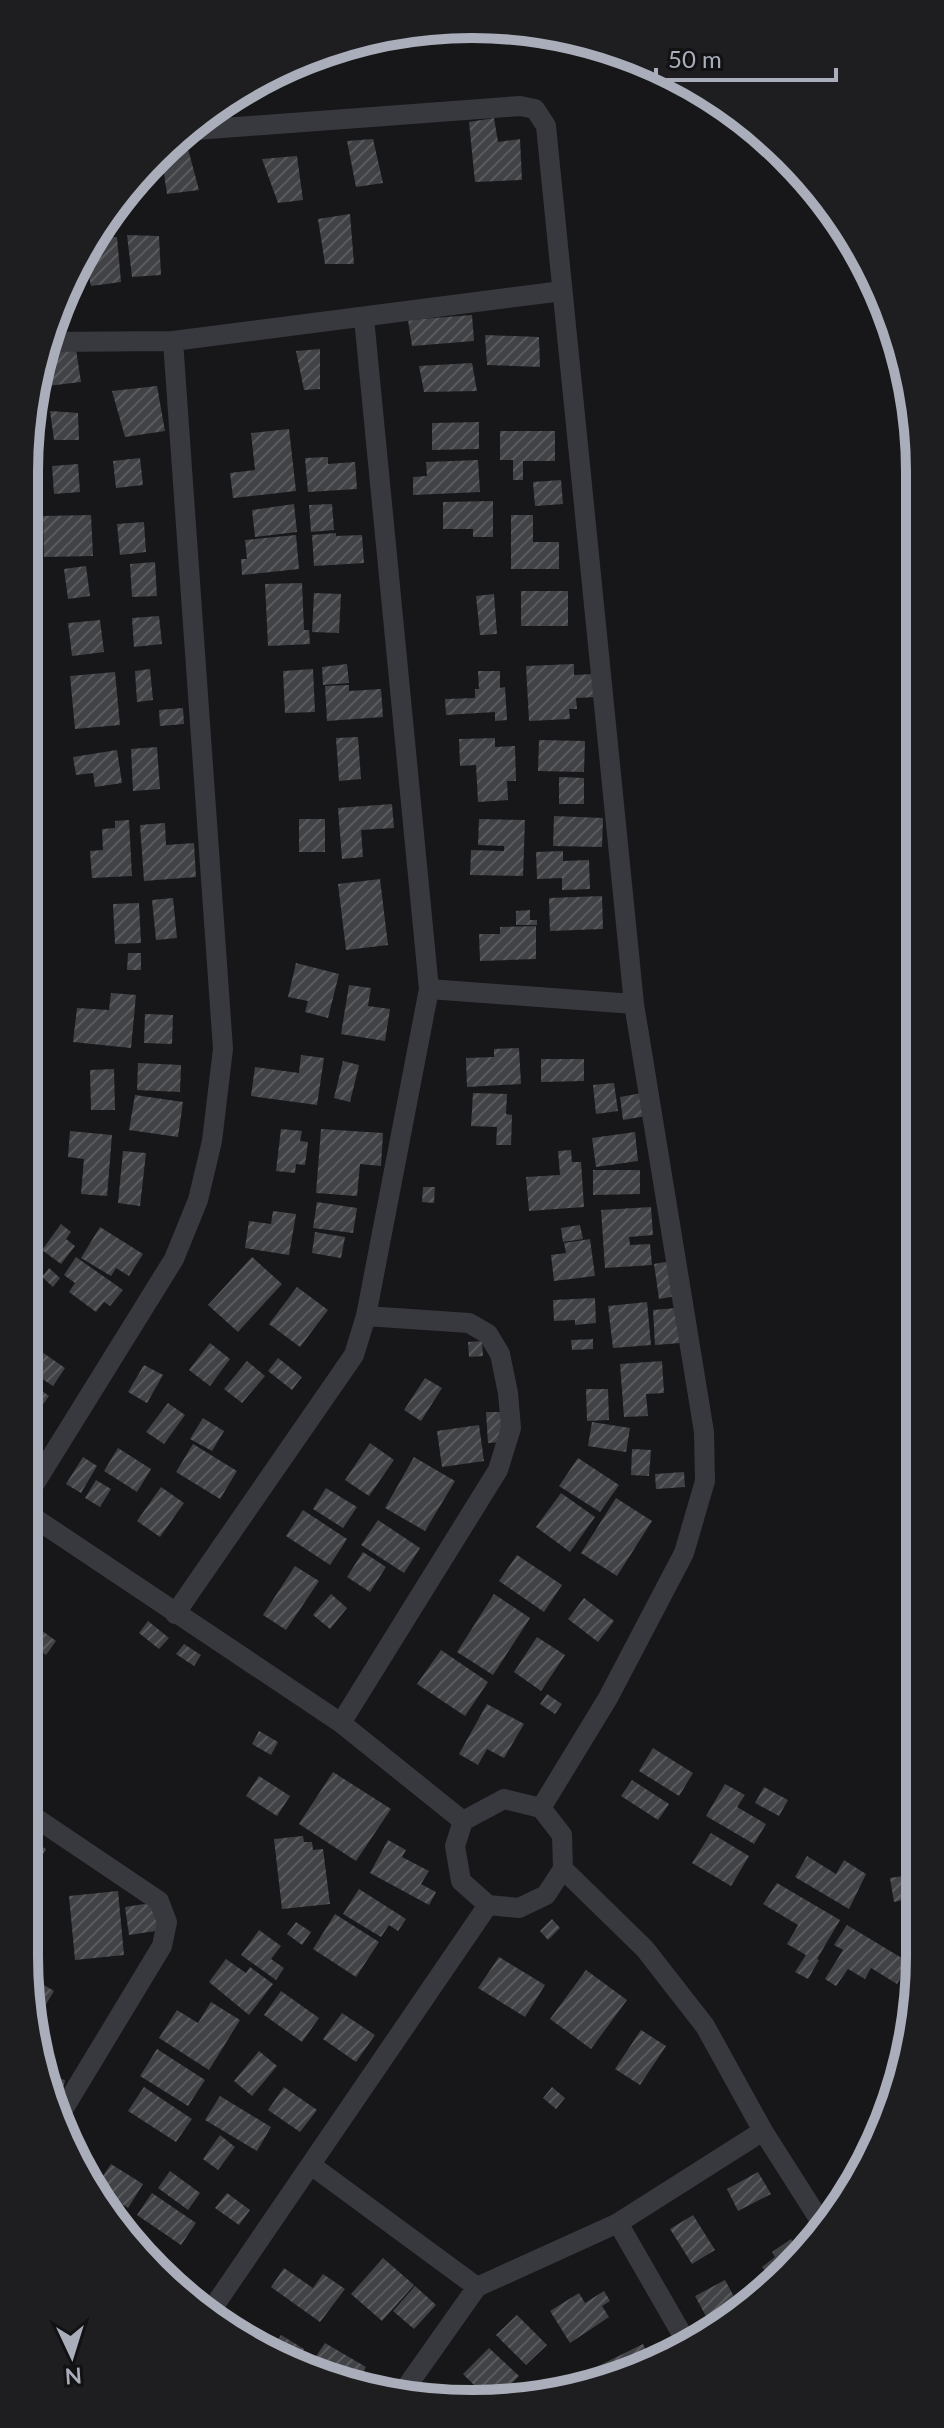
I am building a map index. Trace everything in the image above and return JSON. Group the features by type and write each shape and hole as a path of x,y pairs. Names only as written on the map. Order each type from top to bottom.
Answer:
{"street":[{"path":"207,129 520,106 535,109 546,126 634,1004 704,1432 705,1481 684,1553 608,1698 541,1808"},
{"path":"58,342 173,341 562,291"},
{"path":"175,1614 354,1355 366,1316 429,989 364,318"},
{"path":"38,1478 174,1259 198,1200 212,1141 223,1049 173,341"},
{"path":"429,989 634,1004"},
{"path":"341,1723 498,1470 511,1428 500,1354 488,1334 469,1323 366,1316"},
{"path":"38,1521 341,1723 463,1821"},
{"path":"504,1799 541,1808 562,1835 563,1869 546,1895 519,1908 488,1905 461,1881 455,1846 463,1821 504,1799"},
{"path":"38,1819 159,1901 167,1922 162,1946 65,2106"},
{"path":"563,1869 645,1949 705,2026 763,2131 818,2217"},
{"path":"215,2305 488,1905"},
{"path":"408,2385 477,2287 618,2223 763,2131"},
{"path":"311,2165 477,2287"},
{"path":"618,2223 683,2335"}],"building":[{"path":"494,118 498,142 520,139 522,180 475,182 469,122"},
{"path":"373,139 383,183 356,187 347,141"},
{"path":"182,149 188,149 199,190 167,194 163,167"},
{"path":"297,156 303,200 278,203 262,159"},
{"path":"350,214 354,264 325,264 318,219"},
{"path":"127,235 159,236 161,275 132,277"},
{"path":"117,237 121,282 91,286 88,271 107,238"},
{"path":"472,315 474,341 412,346 408,320"},
{"path":"485,335 539,337 540,367 487,365"},
{"path":"75,343 81,382 47,386 57,346"},
{"path":"320,349 320,389 304,390 296,351"},
{"path":"472,363 477,391 424,392 419,366"},
{"path":"157,386 165,431 125,437 112,391"},
{"path":"50,411 78,413 79,440 54,440"},
{"path":"479,422 479,449 432,450 432,423"},
{"path":"289,429 296,491 233,498 230,473 255,470 251,433"},
{"path":"500,431 555,431 555,461 523,461 523,480 513,480 513,460 500,460"},
{"path":"328,457 328,464 355,462 357,489 308,492 305,458"},
{"path":"140,458 143,485 116,488 113,461"},
{"path":"478,460 480,492 413,495 413,477 427,476 426,462"},
{"path":"78,464 80,492 54,494 52,466"},
{"path":"561,480 563,504 535,506 533,482"},
{"path":"493,501 493,537 473,537 473,529 443,529 443,502"},
{"path":"294,504 297,532 255,537 252,510"},
{"path":"332,504 334,530 311,532 309,505"},
{"path":"91,515 93,556 44,557 43,516"},
{"path":"511,515 533,515 533,542 559,542 559,569 511,569"},
{"path":"144,522 146,552 120,555 117,524"},
{"path":"336,533 336,536 362,535 364,563 314,566 312,535"},
{"path":"296,535 299,569 242,575 241,559 247,559 245,540"},
{"path":"155,562 157,596 132,597 130,564"},
{"path":"86,566 90,596 68,599 64,569"},
{"path":"302,583 304,630 309,630 310,644 268,646 265,584"},
{"path":"521,591 568,591 568,626 521,626"},
{"path":"314,593 341,594 339,633 312,632"},
{"path":"494,594 497,634 480,635 476,596"},
{"path":"159,616 162,644 134,647 132,618"},
{"path":"100,620 104,652 72,656 68,623"},
{"path":"347,664 349,683 323,685 322,667"},
{"path":"574,664 574,675 595,674 596,697 576,698 577,709 569,709 570,719 529,721 526,666"},
{"path":"150,669 153,700 137,702 135,671"},
{"path":"313,669 315,712 285,713 283,671"},
{"path":"478,671 500,671 500,688 505,687 507,720 495,721 495,712 446,715 445,699 475,698 475,689 479,689"},
{"path":"115,672 120,725 75,729 70,676"},
{"path":"349,685 349,691 381,689 383,717 327,721 325,686"},
{"path":"183,708 184,724 160,726 159,710"},
{"path":"358,737 361,779 339,781 336,738"},
{"path":"495,738 495,747 515,746 516,781 507,781 508,800 478,802 476,765 460,766 459,739"},
{"path":"539,740 585,741 584,772 538,771"},
{"path":"157,747 160,789 133,791 131,749"},
{"path":"117,750 122,783 95,787 93,773 76,775 73,757"},
{"path":"559,777 584,778 584,804 559,804"},
{"path":"392,804 394,828 361,830 363,857 342,859 338,808"},
{"path":"554,816 603,818 602,847 553,846"},
{"path":"299,819 325,819 325,852 299,852"},
{"path":"479,819 525,820 523,876 470,875 471,850 504,851 504,846 478,845"},
{"path":"129,820 132,876 92,878 90,851 103,850 102,829 115,828 115,821"},
{"path":"165,823 166,845 194,843 196,877 144,881 140,825"},
{"path":"563,851 563,861 589,860 590,889 562,890 562,878 537,879 536,852"},
{"path":"380,879 388,945 346,950 338,884"},
{"path":"602,896 603,929 550,931 549,898"},
{"path":"173,898 177,938 156,940 152,900"},
{"path":"139,903 141,943 115,944 113,904"},
{"path":"530,910 530,920 537,920 537,925 516,925 516,911"},
{"path":"536,926 536,959 480,961 479,934 500,934 500,927"},
{"path":"128,953 141,953 141,970 127,970"},
{"path":"296,963 339,974 328,1018 305,1012 308,1001 288,997"},
{"path":"349,985 371,988 368,1006 390,1009 385,1041 341,1034"},
{"path":"111,993 136,995 131,1048 73,1042 77,1008 109,1010"},
{"path":"145,1014 173,1015 172,1044 144,1043"},
{"path":"519,1048 521,1084 467,1087 466,1058 494,1057 494,1049"},
{"path":"301,1055 324,1058 317,1105 251,1096 255,1067 299,1073"},
{"path":"541,1059 584,1059 584,1081 541,1082"},
{"path":"343,1061 359,1065 350,1102 334,1098"},
{"path":"138,1063 181,1065 180,1092 137,1090"},
{"path":"114,1069 115,1110 91,1110 90,1070"},
{"path":"614,1083 618,1111 596,1114 593,1085"},
{"path":"473,1093 507,1094 506,1114 512,1115 511,1145 496,1145 497,1127 471,1126"},
{"path":"642,1093 646,1116 623,1120 620,1097"},
{"path":"135,1095 183,1102 178,1137 129,1130"},
{"path":"281,1129 302,1131 300,1141 308,1142 305,1165 296,1164 295,1173 276,1171"},
{"path":"321,1129 383,1133 381,1166 360,1164 357,1196 316,1193"},
{"path":"70,1131 112,1135 107,1196 81,1194 84,1159 68,1157"},
{"path":"635,1132 638,1161 596,1167 592,1138"},
{"path":"571,1150 572,1162 581,1162 584,1207 529,1211 526,1177 560,1175 558,1151"},
{"path":"123,1151 146,1153 140,1206 118,1203"},
{"path":"593,1170 640,1170 640,1194 593,1195"},
{"path":"423,1187 435,1187 434,1203 422,1202"},
{"path":"317,1202 357,1208 353,1233 313,1228"},
{"path":"651,1207 653,1235 629,1237 630,1245 650,1244 652,1265 605,1268 601,1210"},
{"path":"273,1211 296,1214 289,1255 245,1248 249,1221 271,1224"},
{"path":"61,1224 71,1232 66,1239 75,1246 61,1264 42,1250"},
{"path":"580,1225 583,1239 563,1242 561,1228"},
{"path":"100,1227 143,1254 129,1276 116,1268 111,1276 81,1258"},
{"path":"315,1232 345,1237 341,1258 312,1253"},
{"path":"590,1239 595,1276 554,1281 551,1255 566,1253 564,1243"},
{"path":"76,1257 123,1290 110,1306 104,1302 96,1312 69,1292 75,1283 64,1275"},
{"path":"252,1257 282,1284 238,1332 208,1305"},
{"path":"671,1261 676,1296 659,1299 654,1264"},
{"path":"49,1268 60,1278 53,1287 42,1277"},
{"path":"297,1287 328,1310 300,1347 269,1324"},
{"path":"595,1298 596,1323 575,1325 575,1320 554,1321 553,1300"},
{"path":"647,1302 651,1345 613,1348 608,1306"},
{"path":"677,1308 680,1343 655,1345 653,1310"},
{"path":"593,1339 593,1349 572,1350 571,1340"},
{"path":"482,1341 483,1356 469,1357 468,1342"},
{"path":"210,1343 230,1359 210,1386 189,1370"},
{"path":"38,1349 65,1368 53,1386 38,1376"},
{"path":"278,1358 302,1377 292,1390 268,1371"},
{"path":"247,1361 265,1376 242,1403 224,1389"},
{"path":"662,1361 664,1393 646,1394 648,1416 624,1417 620,1364"},
{"path":"144,1365 163,1375 147,1403 128,1392"},
{"path":"425,1378 442,1388 421,1421 404,1410"},
{"path":"38,1388 49,1396 38,1411"},
{"path":"586,1389 608,1389 609,1420 587,1421"},
{"path":"168,1403 185,1415 164,1444 146,1432"},
{"path":"486,1412 502,1412 503,1442 488,1443"},
{"path":"203,1418 224,1431 212,1451 190,1439"},
{"path":"592,1422 630,1428 626,1452 588,1446"},
{"path":"479,1425 484,1461 442,1467 437,1431"},
{"path":"370,1443 394,1460 369,1496 345,1480"},
{"path":"193,1444 237,1471 220,1499 176,1472"},
{"path":"118,1448 151,1469 137,1492 104,1471"},
{"path":"632,1449 651,1450 649,1476 631,1475"},
{"path":"83,1457 97,1466 81,1493 66,1484"},
{"path":"414,1457 455,1481 425,1531 385,1508"},
{"path":"578,1458 619,1485 600,1512 559,1486"},
{"path":"684,1472 685,1487 656,1489 655,1474"},
{"path":"96,1480 111,1489 100,1507 85,1498"},
{"path":"161,1487 184,1503 160,1537 137,1521"},
{"path":"326,1488 357,1507 343,1528 313,1509"},
{"path":"561,1493 595,1517 570,1552 536,1527"},
{"path":"616,1498 652,1521 617,1576 581,1553"},
{"path":"303,1510 347,1539 330,1565 286,1536"},
{"path":"378,1520 420,1548 404,1573 361,1545"},
{"path":"363,1552 386,1567 370,1592 347,1577"},
{"path":"517,1555 562,1585 544,1612 499,1581"},
{"path":"295,1566 319,1581 286,1630 263,1615"},
{"path":"331,1594 347,1608 330,1629 313,1615"},
{"path":"494,1594 530,1618 493,1675 457,1652"},
{"path":"584,1598 614,1621 598,1642 568,1619"},
{"path":"148,1621 169,1638 159,1649 139,1633"},
{"path":"38,1628 56,1641 46,1655 38,1649"},
{"path":"537,1637 565,1655 541,1691 514,1672"},
{"path":"184,1644 201,1655 194,1666 176,1654"},
{"path":"441,1650 488,1682 465,1716 417,1684"},
{"path":"547,1694 562,1704 555,1714 540,1704"},
{"path":"487,1704 524,1724 504,1758 487,1749 478,1765 459,1754"},
{"path":"259,1731 278,1742 271,1755 252,1744"},
{"path":"653,1748 693,1773 679,1796 639,1771"},
{"path":"333,1772 391,1809 356,1861 299,1824"},
{"path":"259,1776 290,1796 277,1816 246,1796"},
{"path":"632,1780 669,1804 658,1820 621,1796"},
{"path":"725,1784 745,1795 737,1807 766,1824 754,1844 706,1816"},
{"path":"764,1787 788,1800 779,1816 755,1803"},
{"path":"711,1833 749,1856 731,1886 692,1863"},
{"path":"303,1836 304,1842 312,1842 313,1850 323,1849 330,1904 282,1909 274,1839"},
{"path":"388,1840 406,1850 402,1857 429,1871 421,1884 436,1892 429,1905 370,1873"},
{"path":"38,1844 46,1849 38,1862"},
{"path":"807,1856 836,1874 844,1860 866,1874 849,1909 795,1877"},
{"path":"903,1876 906,1899 894,1902 890,1878"},
{"path":"777,1883 840,1920 808,1979 795,1972 806,1955 787,1944 798,1925 763,1904"},
{"path":"359,1889 406,1919 398,1931 389,1925 381,1937 343,1914"},
{"path":"118,1891 124,1955 75,1960 69,1896"},
{"path":"158,1902 162,1930 129,1935 125,1907"},
{"path":"335,1914 379,1942 356,1977 313,1949"},
{"path":"552,1919 560,1928 548,1940 540,1931"},
{"path":"296,1922 311,1932 302,1945 287,1934"},
{"path":"847,1925 906,1960 905,1970 897,1984 871,1968 865,1979 848,1969 836,1986 825,1979 843,1950 834,1945"},
{"path":"259,1930 281,1946 271,1959 284,1968 276,1980 241,1955"},
{"path":"499,1957 545,1985 525,2017 478,1988"},
{"path":"226,1959 246,1973 250,1967 273,1984 249,2015 209,1982"},
{"path":"586,1970 627,2000 591,2049 550,2019"},
{"path":"39,1982 54,1991 42,2011"},
{"path":"281,1991 319,2018 302,2042 264,2015"},
{"path":"211,2002 240,2020 209,2070 159,2038 177,2010 198,2023"},
{"path":"342,2013 375,2035 356,2062 323,2039"},
{"path":"641,2030 666,2046 640,2085 615,2069"},
{"path":"157,2049 205,2080 188,2106 140,2076"},
{"path":"259,2051 277,2066 252,2096 234,2081"},
{"path":"56,2077 65,2080 61,2097"},
{"path":"144,2087 192,2119 176,2142 128,2111"},
{"path":"284,2087 317,2110 300,2132 268,2110"},
{"path":"552,2087 565,2098 556,2109 543,2098"},
{"path":"220,2096 271,2127 257,2151 205,2120"},
{"path":"220,2135 235,2147 218,2170 203,2159"},
{"path":"111,2164 143,2184 128,2208 111,2197 100,2180"},
{"path":"170,2171 200,2193 188,2210 158,2188"},
{"path":"758,2172 771,2194 738,2211 727,2189"},
{"path":"152,2193 196,2223 181,2245 137,2215"},
{"path":"227,2193 250,2210 239,2225 215,2208"},
{"path":"693,2215 715,2250 692,2264 670,2229"},
{"path":"791,2239 795,2245 767,2274 762,2267 775,2257 772,2252"},
{"path":"383,2258 414,2285 382,2321 351,2294"},
{"path":"284,2268 313,2288 323,2274 345,2289 320,2322 271,2287"},
{"path":"725,2280 736,2300 708,2320 695,2296"},
{"path":"415,2286 436,2305 414,2329 393,2311"},
{"path":"604,2291 610,2301 602,2306 609,2317 570,2343 550,2311 579,2293 585,2303"},
{"path":"517,2315 547,2345 526,2365 496,2335"},
{"path":"281,2335 304,2349 301,2355 276,2343"},
{"path":"325,2343 366,2367 361,2375 313,2360"},
{"path":"643,2344 647,2353 612,2367 584,2373"},
{"path":"489,2348 519,2376 507,2388 479,2390 463,2374"}]}
